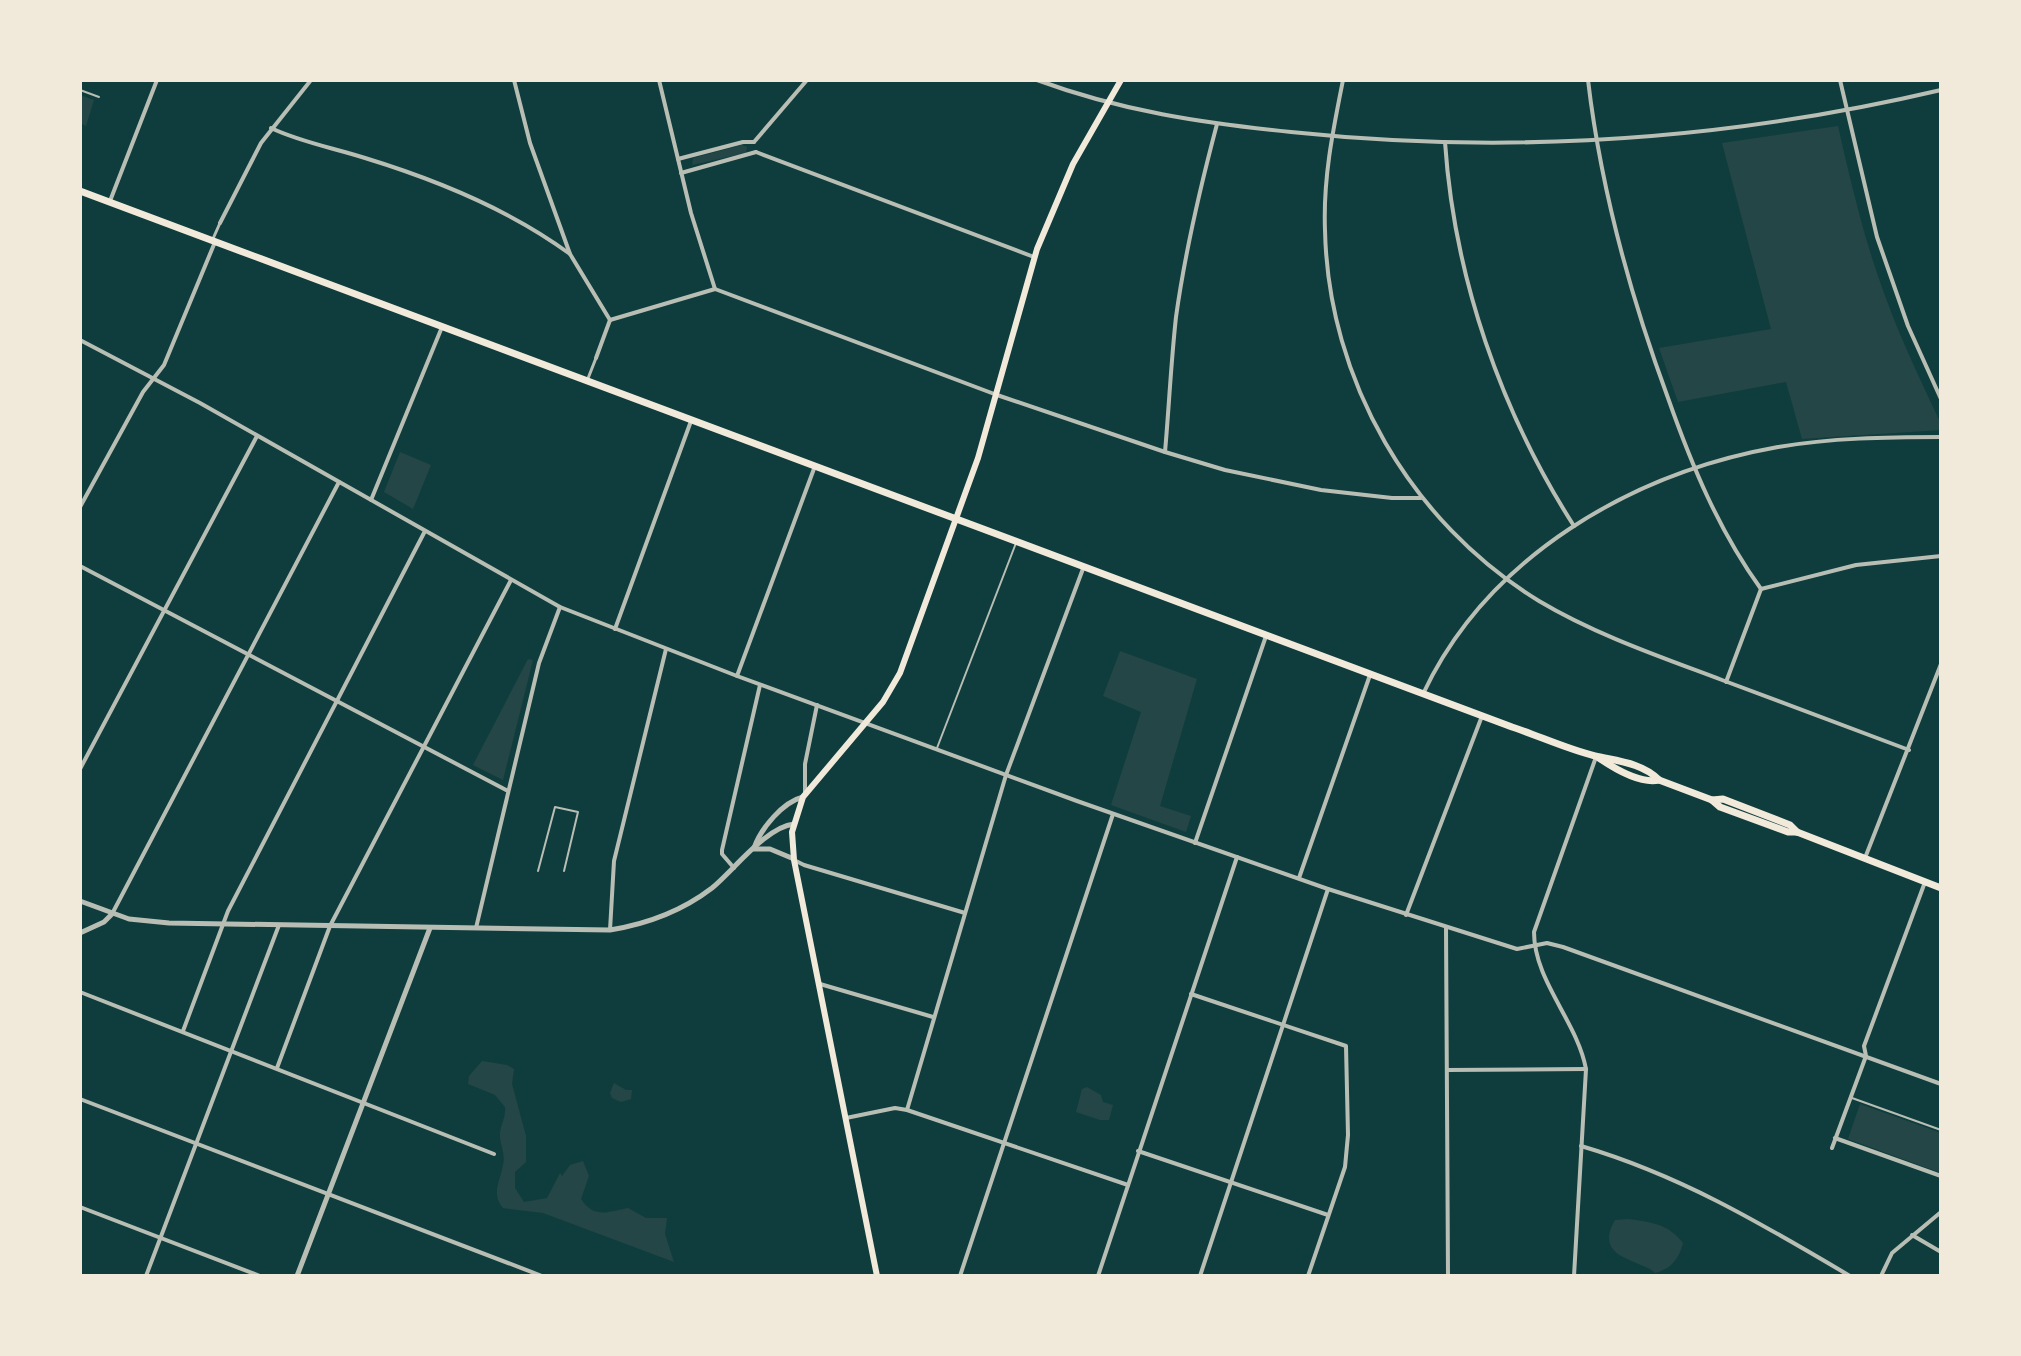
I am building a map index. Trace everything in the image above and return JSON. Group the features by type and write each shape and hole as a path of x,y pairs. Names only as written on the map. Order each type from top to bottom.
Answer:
{"main road":[{"path":"877,1276 794,860 794,824 804,794 888,695 900,673 957,519 997,395 1034,257 1063,184 1121,80"},
{"path":"80,191 1266,636 1596,756 1612,767 1649,782 1659,780 1712,800 1720,807 1788,832 1797,832 1941,888"}],"street":[{"path":"110,202 157,80"},
{"path":"514,80 530,143 570,254 610,320"},
{"path":"659,80 681,173 715,289"},
{"path":"678,159 743,142 754,142 807,80"},
{"path":"1037,80 1173,118 1332,137 1445,142 1595,141 1706,132 1847,111 1941,90"},
{"path":"1343,80 1325,185 1328,274 1337,323 1371,417 1401,471 1421,498 1469,549 1539,601 1586,625 1726,682 1909,750"},
{"path":"1588,80 1595,141 1636,305 1694,468 1719,522 1761,589"},
{"path":"1840,80 1867,200 1887,267 1908,326 1941,399"},
{"path":"80,507 152,377 164,365 183,324 220,223 251,159 307,81"},
{"path":"1165,452 1182,280 1195,208 1217,124"},
{"path":"271,128 394,167 451,189 512,216 570,254"},
{"path":"754,142 756,152"},
{"path":"1445,142 1449,190 1459,243 1485,340 1536,459 1574,526"},
{"path":"681,173 756,152 1034,257"},
{"path":"610,320 715,289 997,395 1225,470 1321,490 1421,498"},
{"path":"587,381 610,320"},
{"path":"371,500 442,327"},
{"path":"80,340 152,377 560,607 615,629 1006,775 1328,889 1517,949 1547,943 1563,947 1941,1084"},
{"path":"615,629 691,420"},
{"path":"80,769 257,436"},
{"path":"1423,694 1461,632 1507,580 1543,548 1624,496 1694,468 1789,446 1878,438 1941,437"},
{"path":"737,676 815,466"},
{"path":"80,933 107,920 112,914 339,482"},
{"path":"183,1031 222,924 425,531"},
{"path":"1761,589 1856,565 1941,556"},
{"path":"80,566 508,791"},
{"path":"907,1110 1006,775 1084,566"},
{"path":"277,1068 330,926 511,580"},
{"path":"1726,682 1761,589"},
{"path":"476,928 541,654 560,607"},
{"path":"1195,843 1266,636"},
{"path":"610,930 614,861 666,649"},
{"path":"1865,858 1941,664"},
{"path":"1299,879 1371,673"},
{"path":"734,868 722,850 760,685"},
{"path":"753,849 764,830 785,806 804,794 805,764 817,705"},
{"path":"1406,915 1482,716"},
{"path":"1574,1276 1586,1069 1579,1046 1534,947 1534,932 1596,756"},
{"path":"960,1276 1113,814"},
{"path":"80,901 112,914 152,922 610,930 640,924 698,897 781,826 794,824"},
{"path":"753,849 770,849 804,865 965,913"},
{"path":"1098,1276 1237,857"},
{"path":"1832,1148 1866,1056 1864,1046 1925,882"},
{"path":"1200,1276 1328,889"},
{"path":"146,1276 279,925"},
{"path":"1446,927 1448,1276"},
{"path":"297,1276 430,928"},
{"path":"820,984 933,1017"},
{"path":"80,992 494,1154"},
{"path":"1191,994 1346,1046 1346,1156 1308,1276"},
{"path":"1447,1070 1586,1069"},
{"path":"80,1099 542,1276"},
{"path":"846,1118 895,1108 907,1110 1128,1185"},
{"path":"1835,1138 1941,1176"},
{"path":"1581,1146 1627,1160 1702,1191 1850,1276"},
{"path":"1138,1151 1328,1215"},
{"path":"80,1207 260,1276"},
{"path":"1881,1276 1892,1253 1941,1212"},
{"path":"1912,1235 1941,1252"}],"lane":[{"path":"80,90 99,97"},
{"path":"937,748 1016,542"},
{"path":"538,871 555,807 578,812 564,871"},
{"path":"1850,1098 1941,1130"}],"shaded area":[{"path":"80,95 94,100 86,126 80,123"},
{"path":"1838,126 1858,211 1877,273 1941,430 1802,439 1786,382 1678,402 1659,348 1771,329 1722,143"},
{"path":"742,145 747,147 746,153 692,165 693,158"},
{"path":"400,452 431,465 413,509 384,492"},
{"path":"1120,651 1197,679 1160,806 1191,816 1186,832 1111,805 1141,712 1103,696"},
{"path":"528,659 533,660 503,780 473,765"},
{"path":"482,1061 514,1069 512,1084 526,1136 526,1162 515,1172 515,1188 524,1202 547,1198 560,1173 562,1176 570,1165 583,1161 589,1176 581,1199 586,1205 596,1212 628,1208 646,1218 667,1218 665,1234 674,1262 543,1213 503,1208 499,1203 497,1187 504,1161 500,1133 505,1107 495,1095 468,1084 469,1076"},
{"path":"614,1083 632,1090 631,1099 621,1102 612,1098 610,1093"},
{"path":"1087,1087 1101,1095 1103,1102 1113,1105 1109,1120 1076,1112 1082,1089"},
{"path":"1860,1104 1941,1133 1941,1173 1848,1139"},
{"path":"1628,1219 1658,1225 1678,1237 1683,1243 1674,1262 1655,1273 1614,1250 1610,1233 1615,1220"}]}
